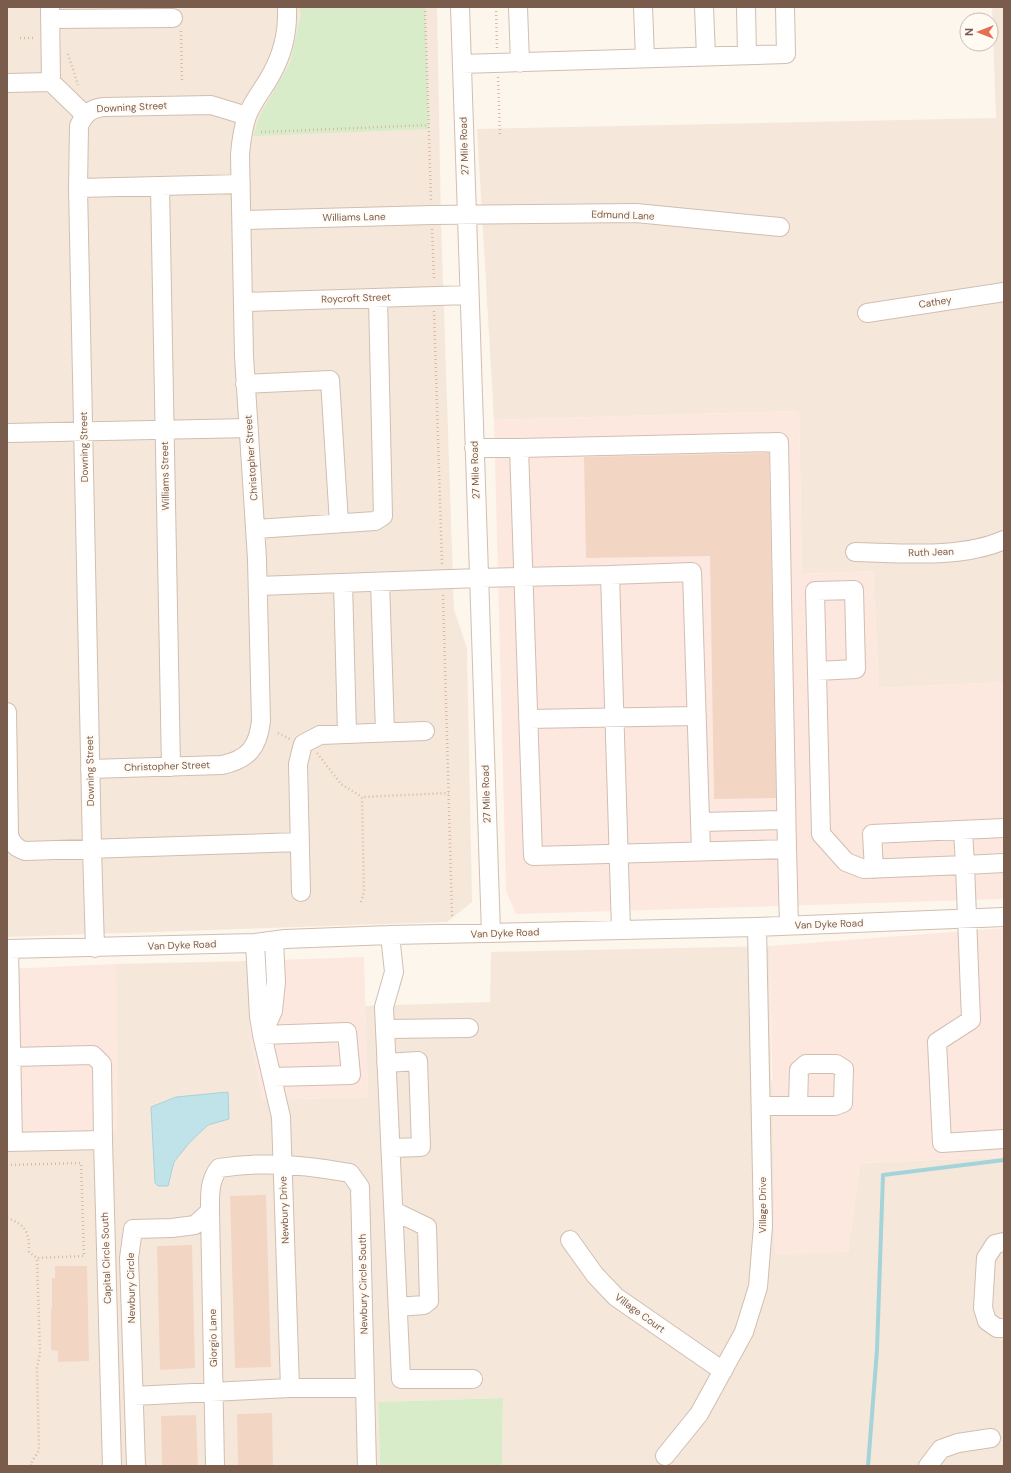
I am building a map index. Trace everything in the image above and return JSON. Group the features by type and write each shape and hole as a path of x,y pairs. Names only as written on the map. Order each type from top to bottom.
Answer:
{"street":[{"name":"Christopher Street","path":"90,769 222,765 233,762 250,752 256,744 261,721 258,586 256,529 246,384 241,142 247,116 279,59 286,31 287,7"},
{"name":"27 Mile Road","path":"460,7 491,933"},
{"path":"518,7 520,63"},
{"path":"643,7 645,58"},
{"path":"704,7 706,56"},
{"path":"746,7 747,55"},
{"path":"462,64 786,54 785,7"},
{"path":"51,82 51,13 177,24"},
{"path":"7,83 51,82 85,115"},
{"name":"Downing Street","path":"95,948 90,769 78,126 85,115 91,110 104,106 198,105 222,107 247,116"},
{"path":"78,188 241,184"},
{"name":"Williams Street","path":"160,186 171,767"},
{"name":"Edmund Lane","path":"466,215 636,213 780,227"},
{"name":"Williams Lane","path":"242,220 466,215"},
{"name":"Cathey","path":"867,313 1004,292"},
{"name":"Roycroft Street","path":"244,302 469,295"},
{"path":"256,529 375,521 383,516 378,298"},
{"path":"246,384 330,380 339,524"},
{"path":"7,433 249,428"},
{"path":"474,448 779,442 786,849 789,926"},
{"path":"519,448 533,856 786,849"},
{"name":"Ruth Jean","path":"855,552 910,553 957,551 990,546 1004,540"},
{"path":"258,586 479,578 610,576 692,572 701,851"},
{"path":"610,576 621,929"},
{"path":"380,582 385,732"},
{"path":"343,583 347,733"},
{"path":"817,670 856,670 854,590 815,592 821,834 846,862 864,869 1004,863"},
{"path":"7,712 9,835 17,848 25,851 299,842"},
{"path":"528,719 697,716"},
{"path":"301,892 298,764 302,746 320,735 425,731"},
{"path":"700,822 786,820"},
{"path":"874,869 872,834 1004,828"},
{"path":"963,830 972,1020 937,1042 942,1143 1004,1138"},
{"name":"Van Dyke Road","path":"8,949 255,943 390,935 789,926 1004,917"},
{"name":"Village Drive","path":"665,1456 699,1414 744,1332 758,1287 763,1226 757,927"},
{"path":"390,935 394,972 384,1007 402,1379 473,1379"},
{"path":"272,1077 351,1074 347,1032 262,1035 273,1011 276,982 274,941"},
{"name":"Newbury Drive","path":"255,943 259,1016 281,1117 290,1388"},
{"path":"8,949 11,1057 10,1141 103,1140"},
{"path":"385,1029 469,1028"},
{"name":"Capital Circle South","path":"11,1057 94,1055 102,1064 112,1466"},
{"path":"386,1063 418,1061 421,1147 390,1148"},
{"path":"761,1106 798,1106"},
{"path":"105,1228 133,1230 195,1225 210,1210 210,1191 214,1176 219,1168 243,1164 282,1166"},
{"name":"Newbury Circle South","path":"282,1166 325,1168 350,1173 360,1188 367,1466"},
{"name":"Giorgio Lane","path":"210,1210 215,1466"},
{"path":"394,1211 427,1227 430,1301 424,1305 398,1307"},
{"name":"Newbury Circle","path":"133,1230 129,1258 136,1466"},
{"name":"Village Court","path":"570,1240 595,1275 616,1297 722,1371"},
{"path":"1004,1242 995,1244 986,1258 983,1308 987,1321 997,1328 1004,1328"},
{"path":"134,1396 290,1388 365,1388"},
{"path":"928,1466 941,1449 958,1443 991,1438"}],"path":[{"path":"425,7 434,286"},
{"path":"496,7 497,51"},
{"path":"177,24 182,82"},
{"path":"497,71 500,136"},
{"path":"261,132 429,125"},
{"path":"434,306 442,570"},
{"path":"443,590 452,915 460,921"},
{"path":"278,733 318,754 340,784 362,797 449,793"},
{"path":"361,902 364,892 362,797"},
{"path":"7,1165 81,1162 84,1256 37,1258 29,1252 29,1236 24,1228 14,1220 7,1218"},
{"path":"32,1466 30,1465 39,1450 37,1368 40,1353 37,1258"}],"shaded area":[{"path":"7,7 437,7 441,222 454,610 467,648 472,902 447,922 7,937"},
{"path":"992,7 1004,7 1004,682 879,688 873,571 802,574 799,411 494,420 477,129 996,118 994,52 999,52 999,12 992,12"},
{"path":"799,411 802,574 873,571 879,688 1004,682 1004,899 516,914 506,891 494,420"},
{"path":"1004,928 1004,1157 860,1163 848,1252 775,1255 770,946"},
{"path":"770,946 771,1080 848,1252 860,1163 1004,1157 1004,1466 502,1466 503,1398 378,1402 380,1466 7,1466 7,1137 117,1133 116,964 248,961 250,1038 263,1100 368,1097 365,1006 490,1002 491,952"},
{"path":"364,957 368,1097 263,1100 250,1038 248,961"},
{"path":"116,964 117,1133 7,1137 7,969"}],"green space":[{"path":"299,7 425,7 429,129 253,136 260,115 290,63 301,14"},
{"path":"503,1398 502,1466 380,1466 378,1402"}],"water":[{"path":"228,1092 229,1119 208,1125 189,1143 174,1162 168,1186 158,1186 155,1183 151,1107 176,1097"}],"building":[{"path":"769,453 776,798 714,799 710,556 586,558 584,457"},
{"path":"266,1195 271,1367 235,1368 230,1196"},
{"path":"192,1245 195,1368 160,1370 157,1246"},
{"path":"55,1266 87,1266 89,1361 58,1362 58,1351 51,1350 52,1278 55,1278"},
{"path":"272,1413 273,1466 238,1466 237,1414"},
{"path":"196,1415 198,1466 162,1466 161,1416"}],"waterway":[{"path":"868,1466 877,1350 883,1175 1004,1160"}]}
